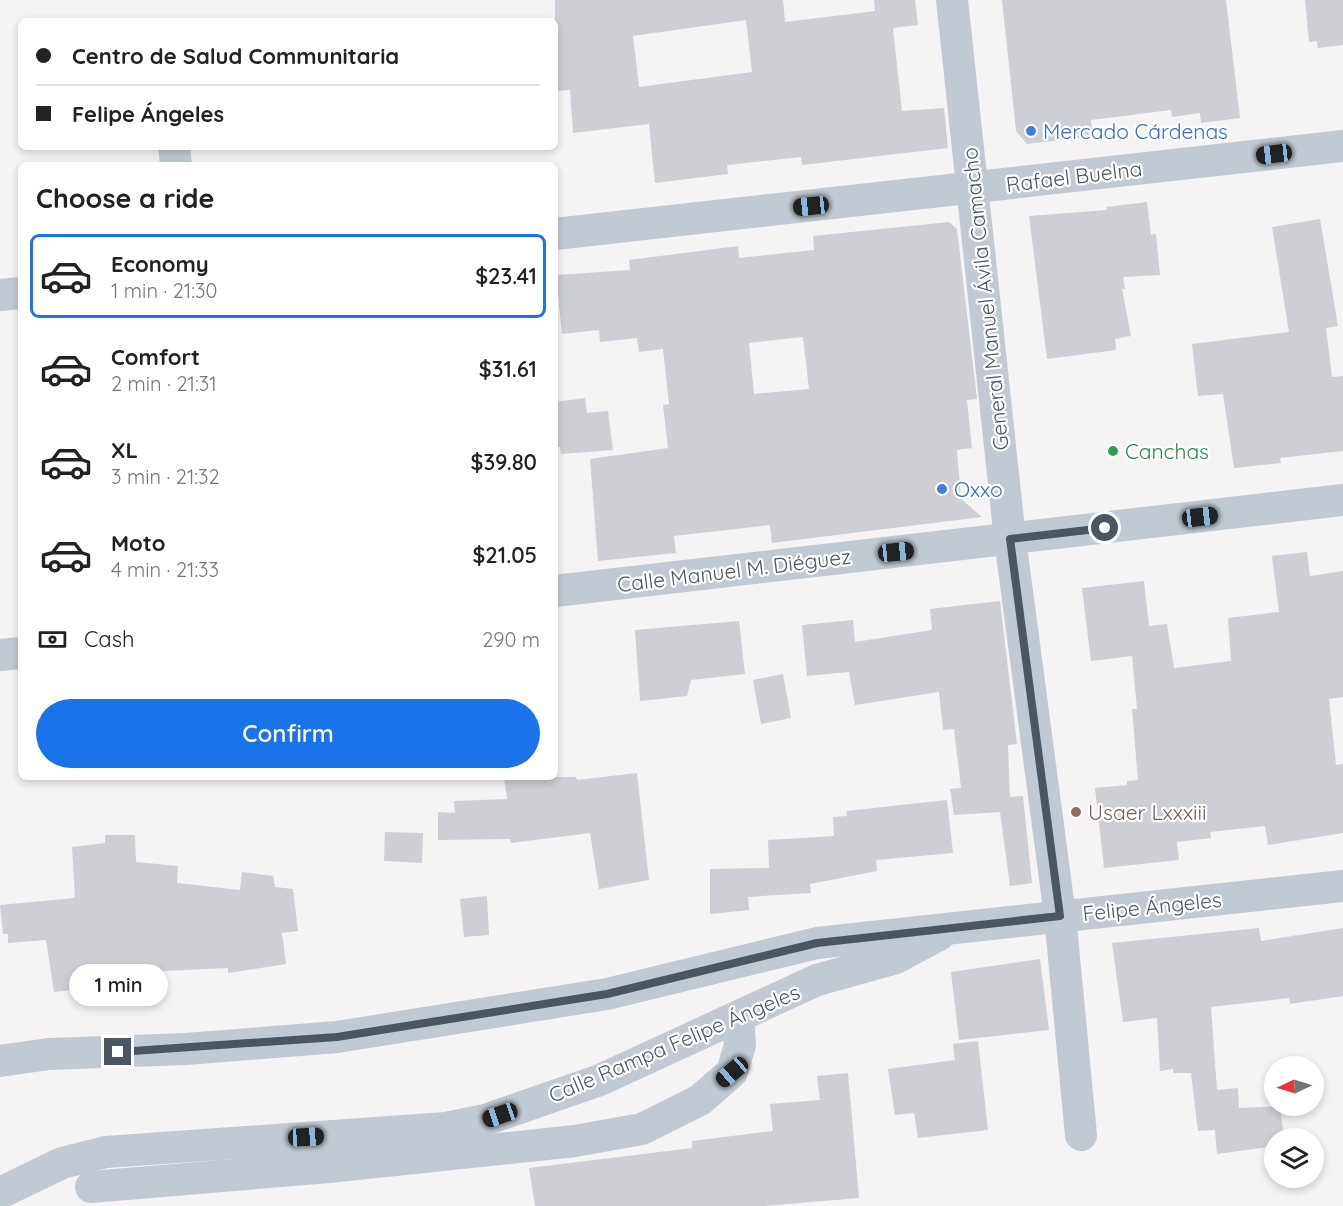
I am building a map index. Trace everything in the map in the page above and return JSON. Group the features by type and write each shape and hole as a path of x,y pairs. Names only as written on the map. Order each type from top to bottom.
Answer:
{"street":[{"name":"General Manuel Ávila Camacho","path":"952,0 1010,539 1060,916 1081,1135"},
{"name":"Rafael Buelna","path":"558,234 1343,146"},
{"path":"0,296 18,293"},
{"name":"Calle Manuel M. Diéguez","path":"558,591 1343,500"},
{"path":"0,655 18,653"},
{"name":"Felipe Ángeles","path":"0,1061 49,1054 186,1049 349,1035 607,994 817,943 1343,886"},
{"name":"Calle Rampa Felipe Ángeles","path":"0,1193 62,1163 106,1152 435,1129 485,1120 600,1080 817,980 896,958 954,927"},
{"path":"91,1187 329,1167 575,1141 642,1129 700,1100 732,1072 740,1045 738,1017"}],"building":[{"path":"555,0 783,0 785,22 875,11 874,0 915,0 918,25 893,28 902,111 944,108 948,148 802,165 801,157 727,165 728,174 655,183 649,124 573,133 570,90 558,91 558,18 555,18","holes":["746,20 752,72 639,87 633,36"]},
{"path":"1002,0 1226,0 1240,118 1201,123 1200,113 1172,117 1171,110 1091,120 1093,136 1027,144 1016,131"},
{"path":"1305,0 1343,0 1343,45 1318,48 1317,41 1309,42"},
{"path":"1147,202 1151,235 1156,234 1160,275 1123,277 1125,289 1122,289 1131,336 1115,339 1116,350 1047,359 1029,216 1107,210 1106,207"},
{"path":"1320,219 1338,326 1326,328 1332,377 1343,376 1343,451 1280,458 1281,463 1234,468 1223,394 1198,396 1192,344 1289,332 1272,227"},
{"path":"949,222 957,229 977,399 967,400 972,448 957,450 961,499 982,517 772,543 770,525 674,536 676,553 598,561 590,459 668,448 663,405 669,404 663,349 639,352 637,338 600,342 599,330 562,334 558,275 630,270 629,260 738,246 739,258 814,250 813,236","holes":["803,337 809,389 754,394 749,343"]},
{"path":"585,398 587,413 608,411 613,450 561,454 560,447 558,447 558,402"},
{"path":"1307,552 1310,576 1343,571 1343,697 1329,699 1336,765 1343,764 1343,833 1268,845 1265,826 1210,832 1211,838 1177,842 1179,860 1104,868 1095,788 1127,785 1127,781 1138,780 1132,709 1137,709 1132,656 1091,661 1082,588 1144,581 1149,626 1167,624 1174,668 1231,661 1228,618 1279,612 1272,556"},
{"path":"1000,601 1017,744 1008,745 1010,797 1023,796 1032,883 1010,886 1000,812 954,815 950,789 961,788 954,729 943,730 939,692 855,705 849,672 807,676 802,625 853,620 855,642 932,630 930,609"},
{"path":"739,621 745,674 691,680 687,696 640,701 635,630"},
{"path":"783,674 791,718 761,724 753,680"},
{"path":"637,773 649,880 599,889 590,833 511,843 510,839 438,840 438,812 455,813 454,801 507,799 504,780 558,780 558,777 576,777 577,780"},
{"path":"947,800 953,853 876,860 877,871 810,884 811,893 748,897 749,910 710,914 710,869 769,868 768,840 834,836 833,817 847,816 846,811"},
{"path":"385,832 423,833 422,863 384,861"},
{"path":"105,835 135,835 136,862 178,866 177,883 240,890 242,872 273,876 275,887 293,889 298,931 282,933 286,964 228,973 228,968 121,973 121,985 54,992 46,940 8,943 8,934 3,934 0,905 75,898 72,847 105,843"},
{"path":"487,896 489,935 464,937 460,899"},
{"path":"1259,928 1261,941 1343,928 1343,996 1290,1004 1289,998 1211,1007 1217,1090 1238,1088 1239,1108 1264,1107 1264,1116 1281,1116 1283,1128 1264,1128 1264,1148 1217,1154 1215,1130 1198,1131 1191,1073 1173,1073 1173,1069 1160,1071 1157,1018 1123,1022 1112,943"},
{"path":"1040,959 1049,1030 959,1040 951,972"},
{"path":"978,1041 988,1130 918,1138 914,1113 895,1115 888,1069 955,1060 953,1044"},
{"path":"848,1073 859,1198 765,1206 535,1206 529,1168 692,1148 692,1141 773,1131 770,1104 820,1100 817,1076"}],"place":[{"name":"Mercado Cárdenas","path":"1031,131"},
{"name":"Canchas","path":"1113,451"},
{"name":"Oxxo","path":"942,489"},
{"name":"Usaer Lxxxiii","path":"1076,812"}],"route":[{"path":"118,1052 337,1037 607,994 817,943 1060,916 1010,539 1105,528"}]}
